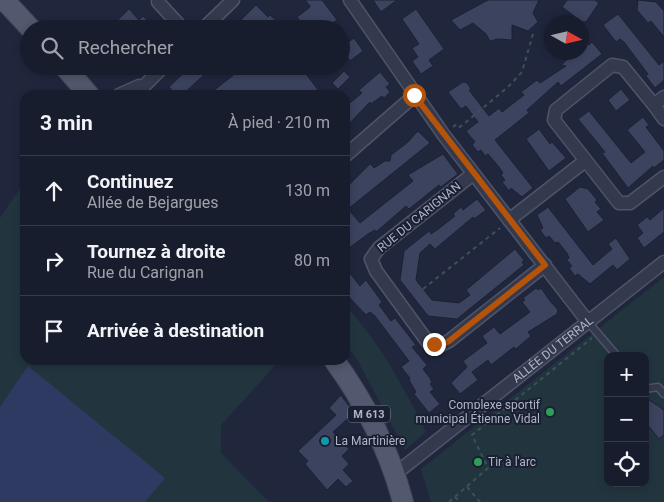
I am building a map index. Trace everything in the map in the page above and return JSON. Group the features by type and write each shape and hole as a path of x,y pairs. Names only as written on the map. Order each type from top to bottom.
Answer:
{"main road":[{"path":"4,0 23,20"},
{"path":"72,75 86,90"},
{"name":"M 613","path":"338,365 358,393 380,434 403,502"}],"street":[{"path":"212,20 233,0"},
{"path":"350,0 414,95 588,322"},
{"path":"158,2 175,20"},
{"path":"664,119 659,101 623,67 612,65 556,110 554,120 618,203 630,203 664,177"},
{"path":"139,90 154,75"},
{"path":"133,90 150,79"},
{"path":"145,90 150,79"},
{"path":"350,152 414,95"},
{"path":"510,220 585,161"},
{"name":"RUE DU CARIGNAN","path":"473,174 379,248 371,259 376,271 427,341 441,345 449,341 545,265"},
{"name":"ALLÉE DU TERRAL","path":"395,474 664,262"}],"lane":[{"path":"588,322 614,352"},
{"path":"649,388 658,387 664,394"}],"path":[{"path":"443,134 457,124 460,127 481,111 518,77 526,64 534,34"},
{"path":"423,289 510,220"},
{"path":"449,502 488,468 472,435 598,333"},
{"path":"467,487 480,502"},
{"path":"455,497 460,502"}],"shaded area":[{"path":"20,188 20,365 275,365 221,425 221,453 269,502 0,502 0,218"},
{"name":"Complexe sportif municipal Étienne Vidal","path":"664,277 664,502 431,502 421,469"},
{"path":"350,311 380,350 409,398 426,432 405,450 357,359 350,350"}],"water":[{"path":"28,366 165,478 145,502 0,502 0,407"}],"building":[{"path":"305,0 322,0 337,20 299,20 297,17 310,6"},
{"path":"373,0 397,0 381,12"},
{"path":"488,0 539,0 533,13 538,22 528,31 512,25 512,40 498,39 490,41 486,34 473,23 460,30 451,20"},
{"path":"567,0 595,0 599,3 589,18 589,15 573,15 562,7"},
{"path":"638,0 656,2 664,11 664,37 651,21 648,23 637,10"},
{"path":"256,5 268,17 270,15 276,20 241,20"},
{"path":"129,9 139,20 118,20"},
{"path":"416,9 444,49 429,60 433,66 421,74 412,61 418,57 412,48 419,44 402,19"},
{"path":"618,14 659,65 664,61 664,80 655,88 646,76 648,74 624,42 620,39 616,42 603,25"},
{"path":"354,38 363,51 350,61 350,41"},
{"path":"592,42 602,54 561,86 558,82 527,110 529,113 495,140 533,188 522,197 511,188 509,191 502,182 505,180 501,175 503,173 499,167 488,154 485,156 481,150 478,152 472,145 475,142 466,131 478,122 466,106 461,109 448,92 463,82 467,83 471,89 469,90 489,116 499,108 502,112 524,95 521,92 537,80 540,83 566,66 561,65 567,60 589,60 589,45"},
{"path":"380,72 390,84 386,87 390,92 384,98 382,96 371,104 370,102 350,123 350,103 362,93 359,90"},
{"path":"182,75 204,75 188,90 172,90 169,87"},
{"path":"234,75 307,75 318,90 214,90"},
{"path":"340,75 348,75 350,77 338,89 332,83"},
{"path":"621,89 630,100 616,111 608,100"},
{"path":"589,111 631,163 645,152 627,130 643,117 649,125 646,127 664,151 664,160 654,168 653,166 628,188 602,153 605,152 578,119"},
{"path":"539,129 550,144 552,142 566,158 549,171 526,139"},
{"path":"418,131 430,143 350,207 350,184 370,164 374,168 385,161 390,161 391,155 407,143"},
{"path":"443,154 458,174 441,187 439,185 409,209 406,206 376,232 375,230 350,247 350,211 360,223 413,181 408,175"},
{"path":"580,187 588,189 597,200 595,202 601,209 597,212 604,220 588,232 565,199"},
{"path":"477,199 486,210 474,219 473,217 435,249 430,244 420,253 416,280 432,300 459,303 470,295 466,290 515,249 524,260 522,262 524,265 457,319 428,316 400,280 404,251 429,231 431,234 437,230 455,216 453,214 461,207 463,210"},
{"path":"548,207 593,265 612,249 608,244 616,238 630,259 617,270 613,265 590,284 578,274 575,276 569,268 572,266 567,260 569,258 567,253 558,242 555,243 549,236 546,238 540,230 543,228 537,215"},
{"path":"664,208 664,232 644,248 637,238 643,233 637,225 647,217 650,220"},
{"path":"350,273 360,286 366,280 382,302 379,305 391,321 395,318 416,345 412,347 427,365 423,369 430,378 432,383 430,384 434,389 430,392 440,404 429,413 414,394 416,392 409,380 410,378 401,367 409,361 375,316 370,312 366,315 350,298"},
{"path":"536,288 538,290 541,288 558,310 557,314 528,332 531,336 516,349 514,347 491,365 488,360 472,372 478,380 460,394 451,383 467,367 463,361 487,343 482,336 494,327 500,334 530,312 522,302 525,300 523,298"},
{"name":"La Martinière","path":"341,395 354,413 333,432 349,449 342,456 349,464 343,470 353,481 346,487 338,479 327,490 305,464 308,461 298,451 336,415 329,408"},
{"path":"649,400 664,410 664,435 659,439 649,427"}],"place":[{"name":"Complexe sportif municipal Étienne Vidal","path":"550,412"},
{"name":"La Martinière","path":"325,441"},
{"name":"Tir à l'arc","path":"478,462"}],"route":[{"path":"414,95 545,265 449,341 441,345 434,344"}]}
